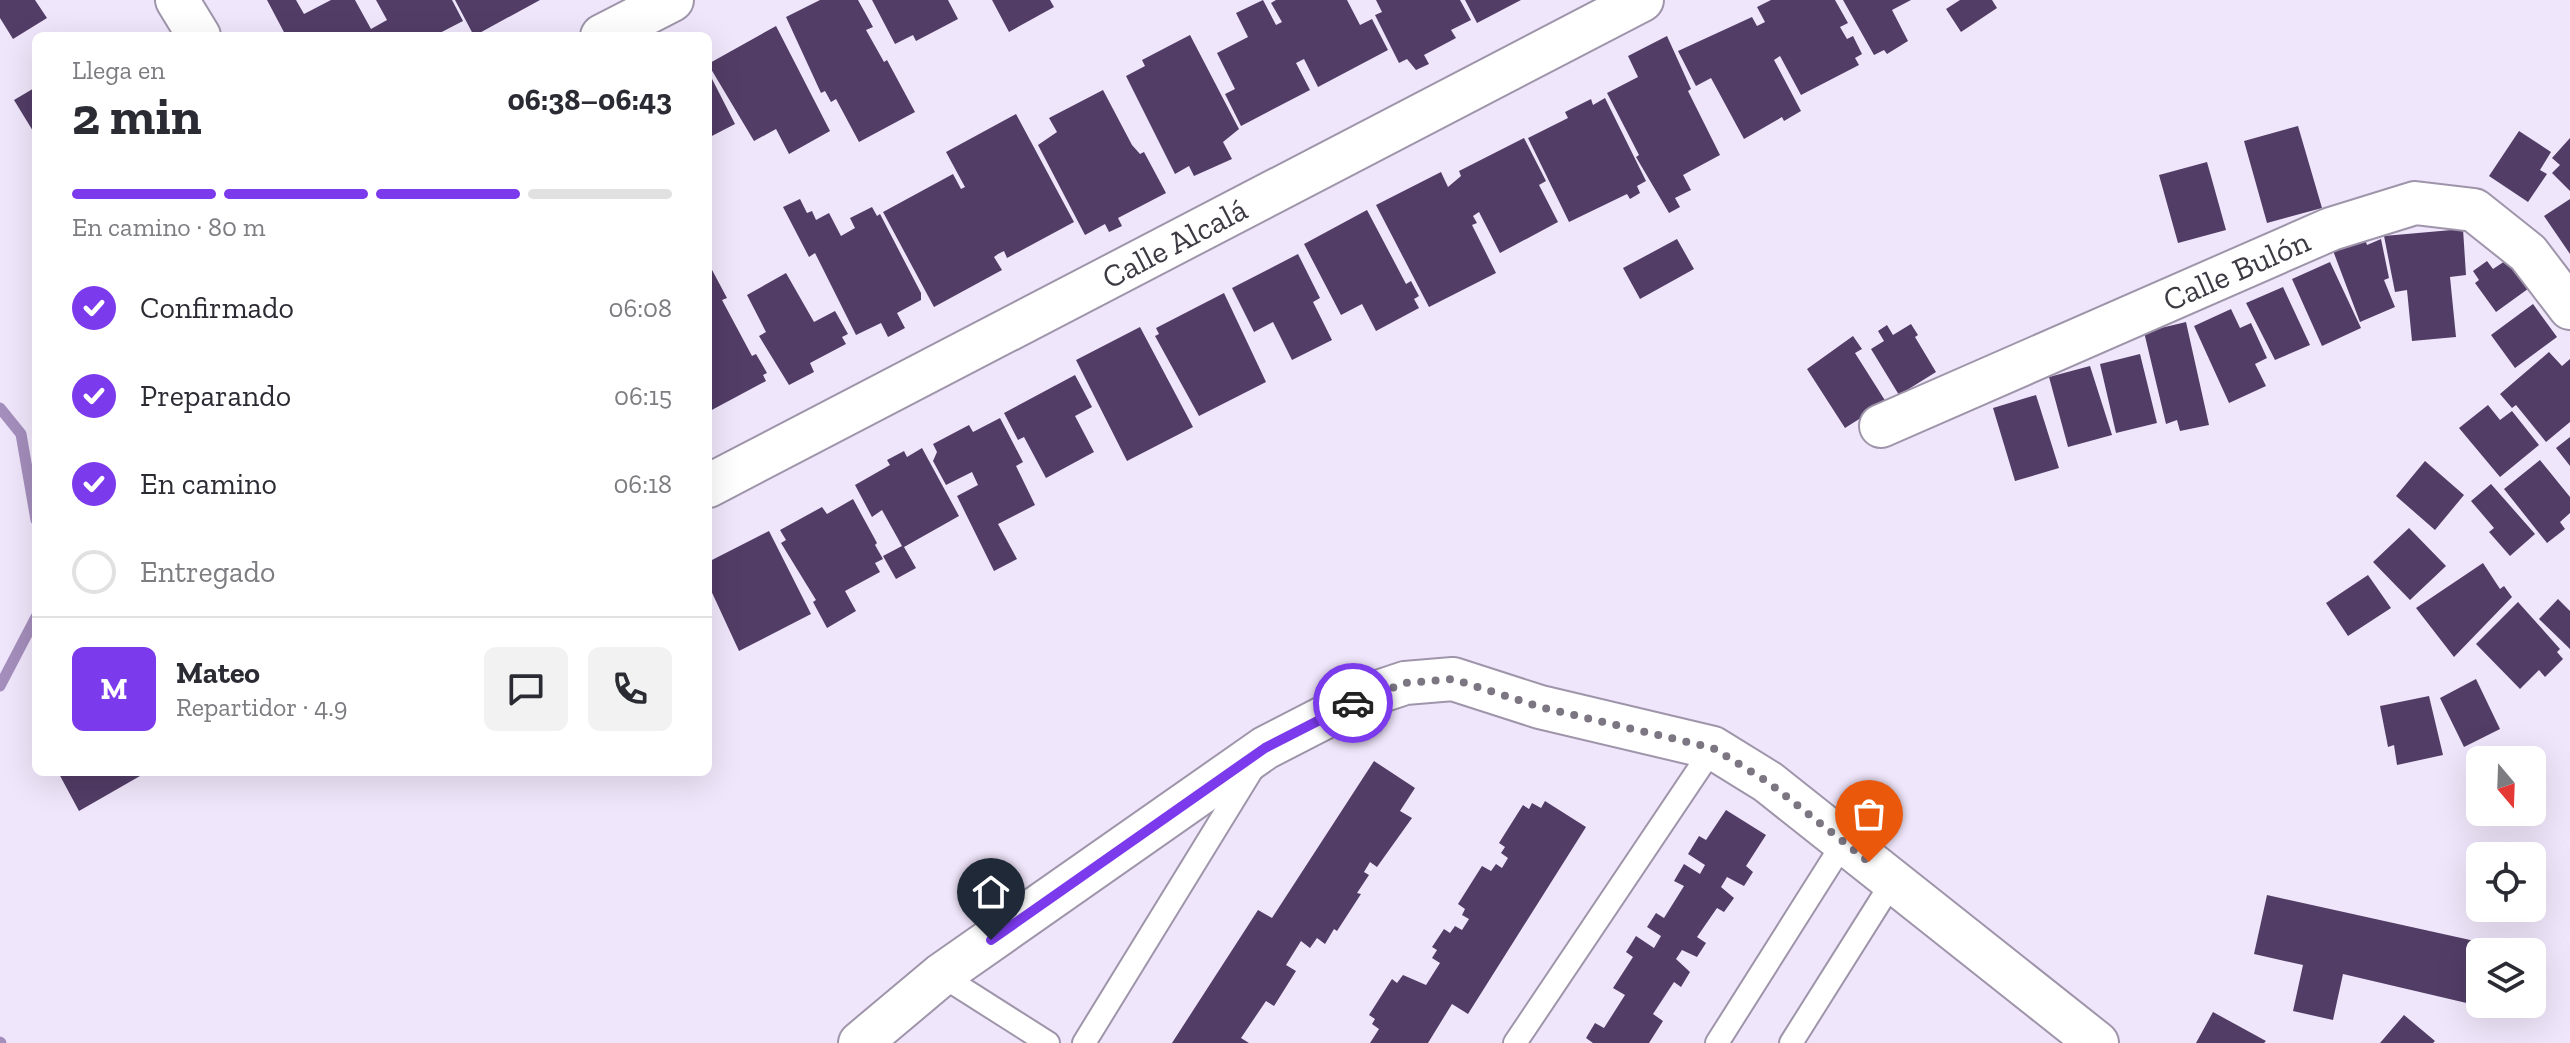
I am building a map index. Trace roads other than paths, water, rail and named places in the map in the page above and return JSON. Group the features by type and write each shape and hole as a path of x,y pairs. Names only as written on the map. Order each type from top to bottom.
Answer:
{"street":[{"path":"177,0 197,32"},
{"path":"610,32 672,0"},
{"name":"Calle Alcalá","path":"712,484 1642,0"},
{"name":"Calle Bulón","path":"1881,426 2331,229 2415,203 2474,210 2528,253 2570,308"},
{"path":"860,1043 941,975 1265,748 1366,696 1405,683 1453,679 1540,707 1713,748 1768,782 2097,1043"}],"lane":[{"path":"1084,1043 1265,748"},
{"path":"1515,1043 1713,748"},
{"path":"1717,1043 1844,842"},
{"path":"1791,1043 1893,881"},
{"path":"941,975 1048,1043"}],"waterway":[{"path":"0,408 21,434 32,497"},
{"path":"0,686 32,625"}]}
